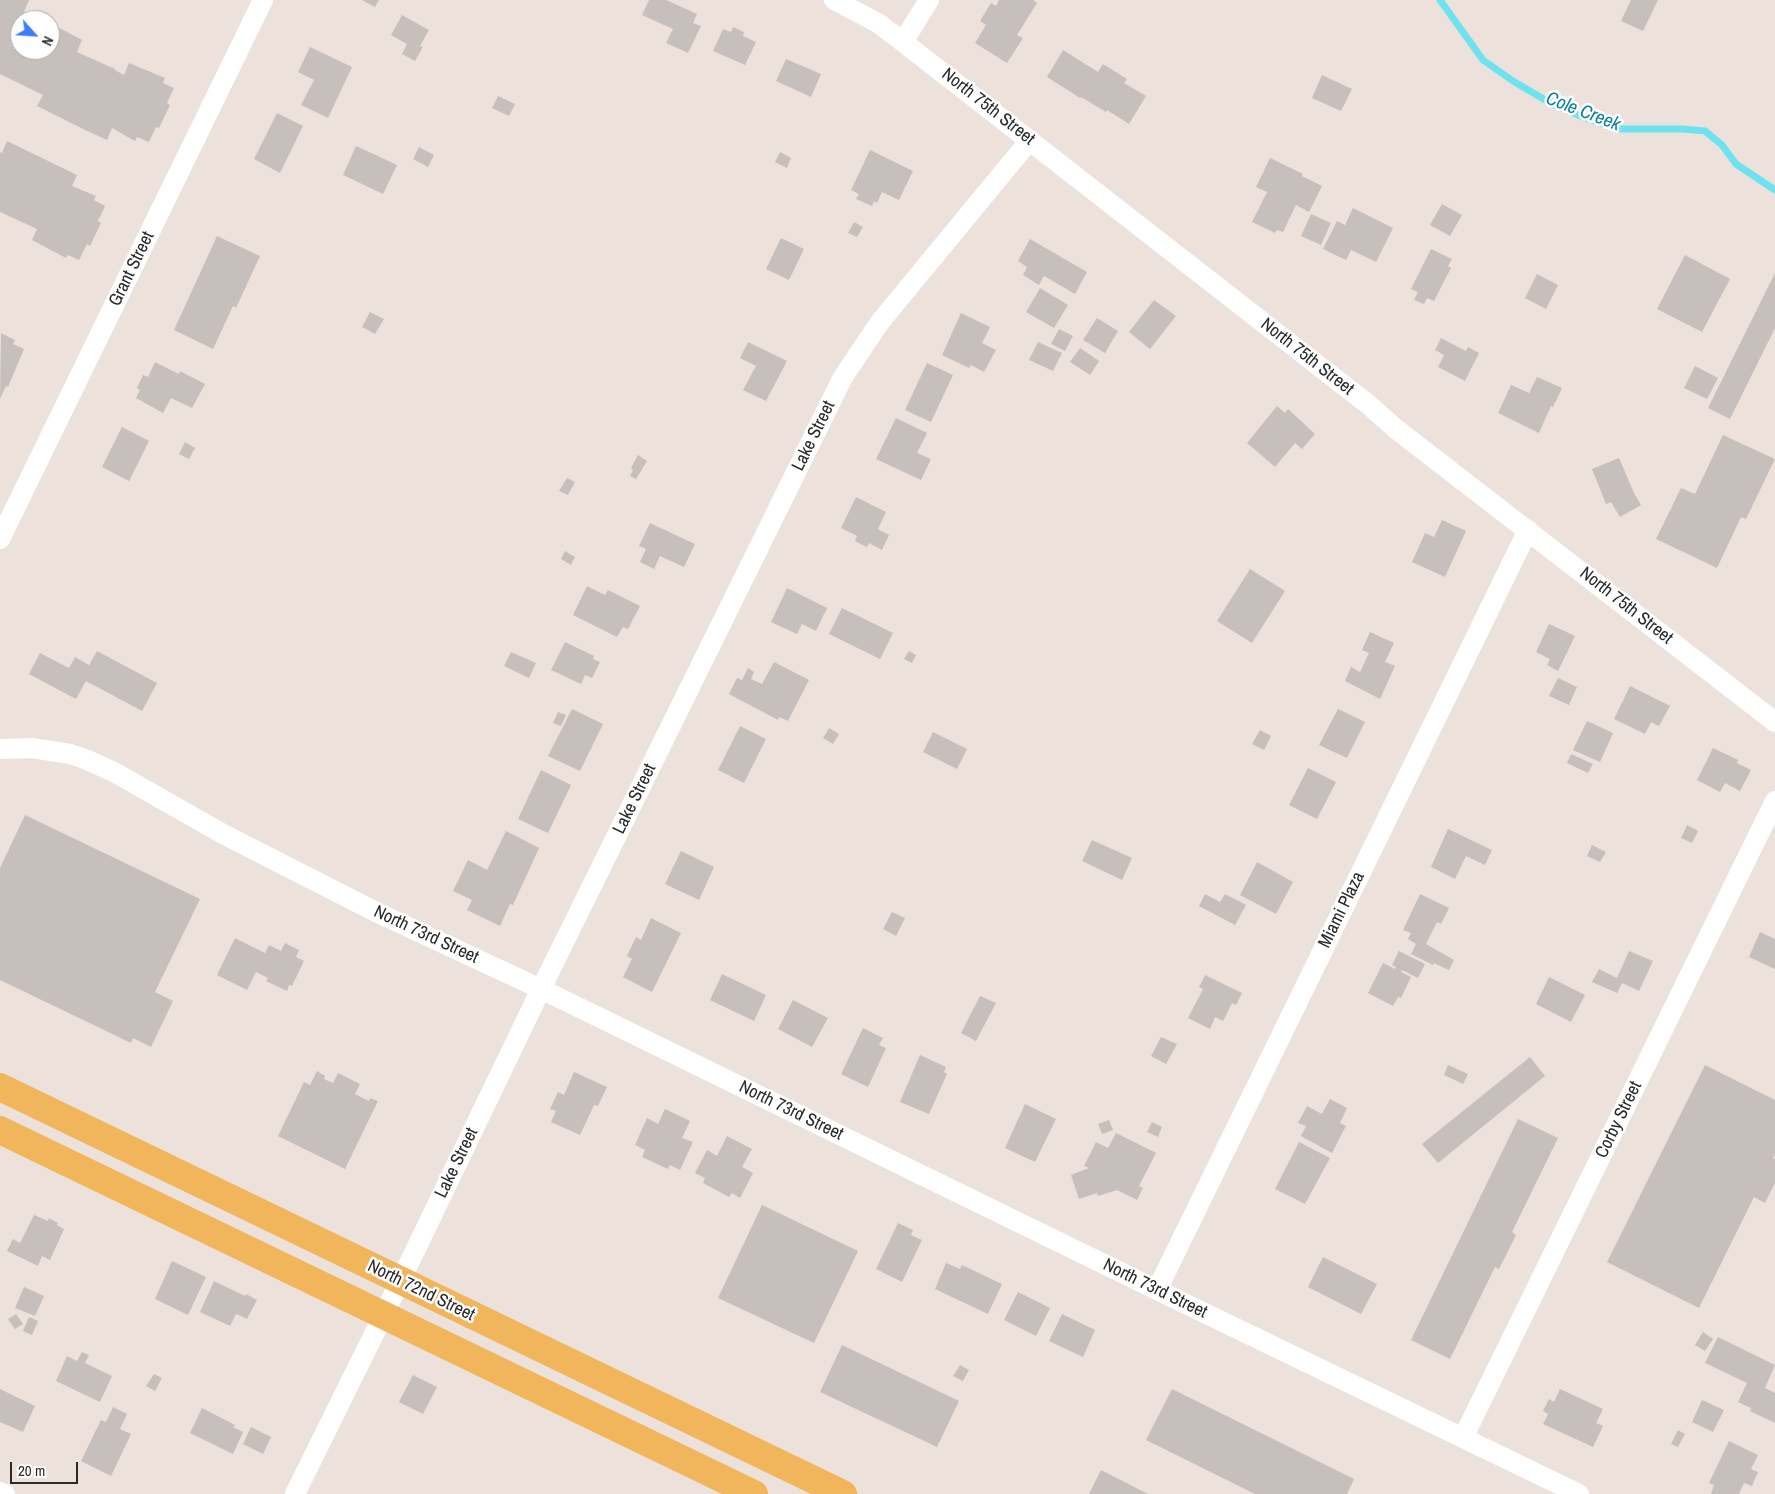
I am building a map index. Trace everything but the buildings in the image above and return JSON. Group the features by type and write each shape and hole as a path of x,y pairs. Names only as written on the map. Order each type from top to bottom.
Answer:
{"main road":[{"name":"North 72nd Street","path":"0,1087 843,1494"},
{"path":"0,1130 754,1494"}],"street":[{"name":"Grant Street","path":"0,539 263,0"},
{"name":"North 75th Street","path":"834,0 878,24 903,42 1775,722"},
{"path":"903,42 929,0"},
{"name":"Lake Street","path":"295,1494 401,1281 541,989 843,377 880,322 1030,140"},
{"name":"Miami Plaza","path":"1157,1290 1528,530"},
{"name":"North 73rd Street","path":"0,749 32,748 70,754 114,772 223,834 378,913 541,989 1579,1494"},
{"name":"Corby Street","path":"1463,1438 1775,802"},
{"path":"0,1492 5,1494"}],"waterway":[{"name":"Cole Creek","path":"1440,0 1483,60 1513,81 1552,104 1618,129 1705,131 1722,145 1736,164 1775,190"}]}
